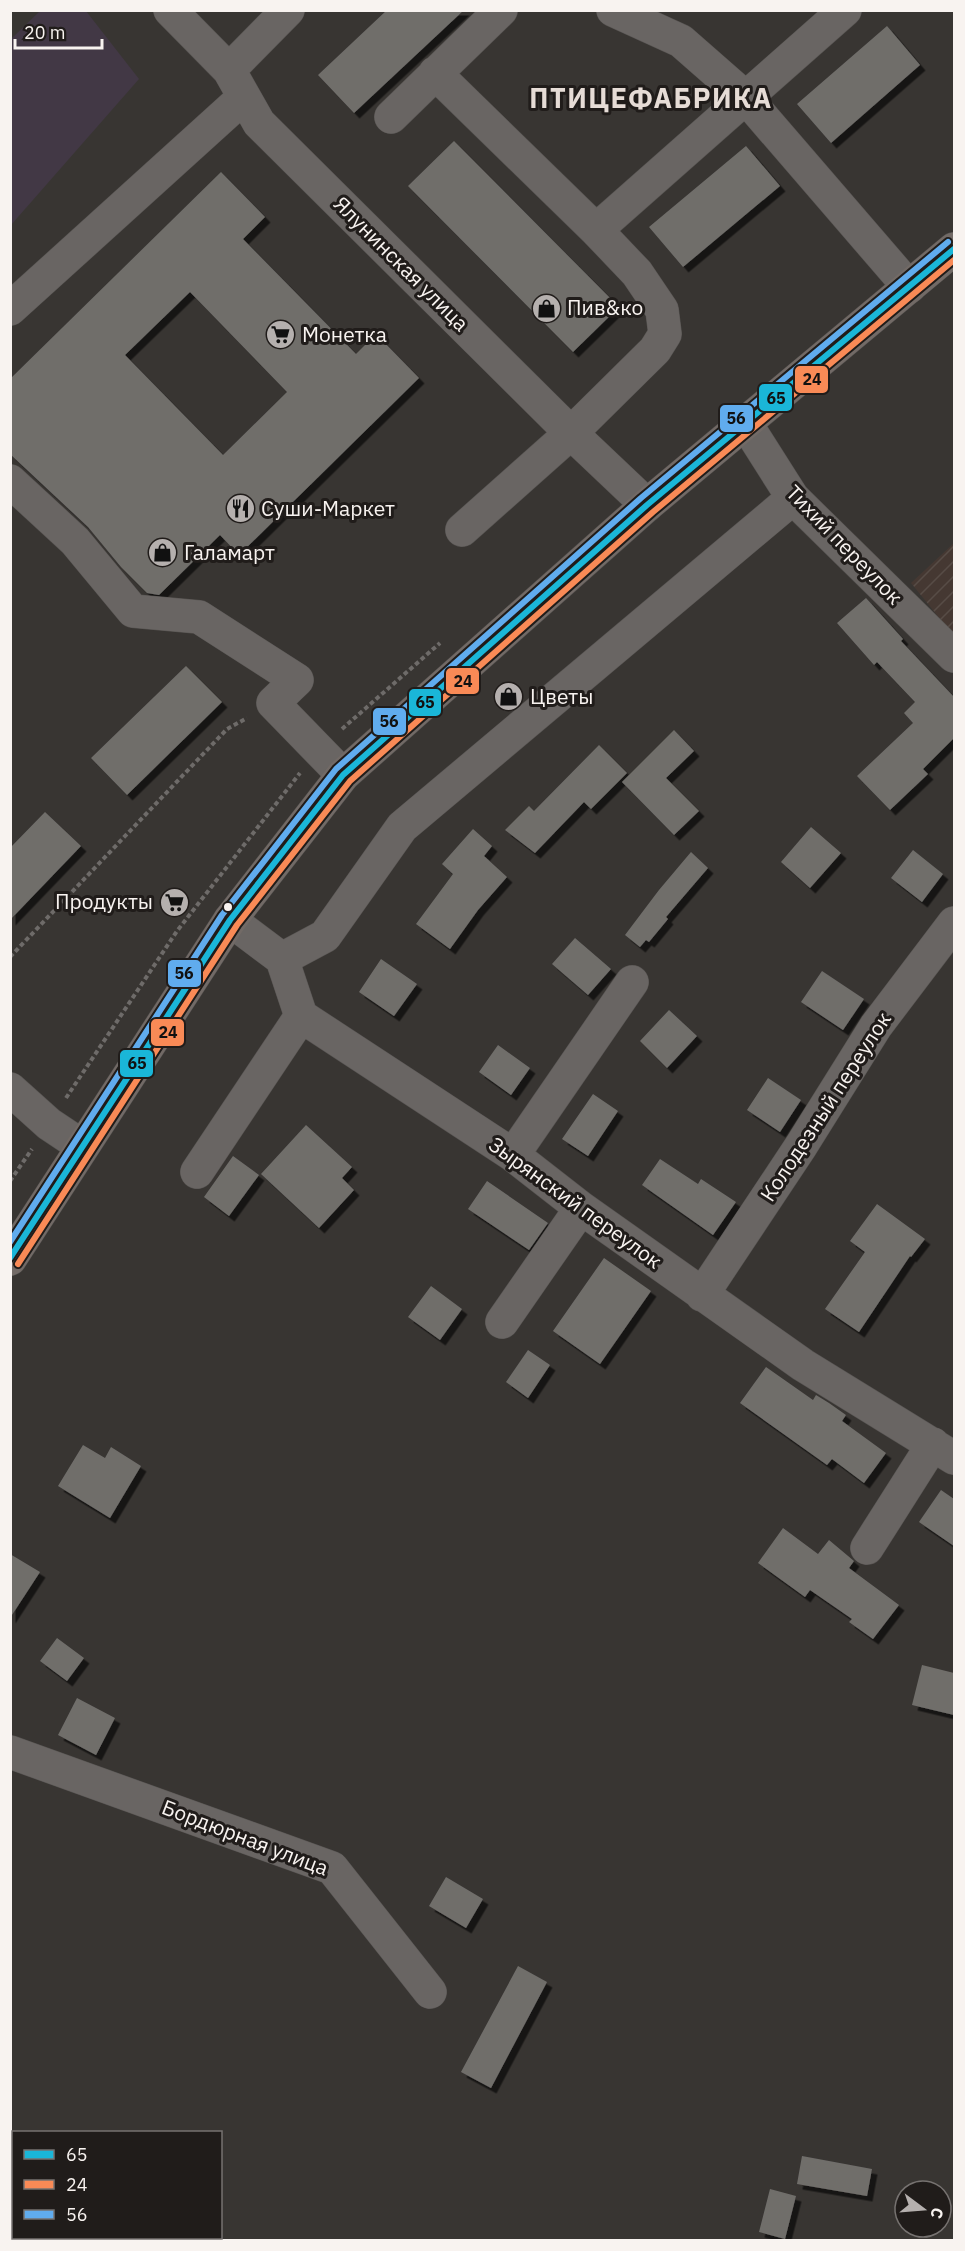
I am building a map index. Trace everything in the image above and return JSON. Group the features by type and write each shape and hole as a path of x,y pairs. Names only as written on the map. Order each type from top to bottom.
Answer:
{"main road":[{"path":"10,1258 230,920 343,775 647,505 954,249"}],"street":[{"name":"Ялунинская улица","path":"170,10 237,84 259,123 571,433 647,505"},
{"path":"10,309 237,84 288,10"},
{"path":"391,117 501,10"},
{"path":"613,10 681,41 746,98 909,287"},
{"path":"596,230 845,10"},
{"path":"435,73 637,273 662,310 665,334 655,350 571,433 462,531"},
{"name":"Тихий переулок","path":"746,424 793,498 954,656"},
{"path":"10,481 75,541 133,611 199,617 297,680 273,703 343,775"},
{"path":"282,959 325,936 402,827 793,498"},
{"path":"196,1172 301,1016 282,959 230,920"},
{"name":"Колодезный переулок","path":"702,1295 801,1146 876,1026 954,923"},
{"path":"513,1155 632,982"},
{"name":"Зырянский переулок","path":"301,1016 513,1155 581,1208 803,1365 944,1451"},
{"path":"10,1089 48,1124 82,1146"},
{"path":"502,1322 581,1208"},
{"path":"867,1548 944,1451"},
{"name":"Бордюрная улица","path":"10,1752 332,1868 430,1992"}],"path":[{"path":"10,957 227,729 273,703"}],"shaded area":[{"path":"40,11 86,11 139,79 11,225 11,39"},
{"path":"954,543 954,636 911,583"}],"building":[{"path":"387,10 464,10 354,113 318,75"},
{"path":"887,26 920,65 831,143 797,104"},
{"path":"454,141 619,307 573,352 408,186"},
{"path":"746,146 780,186 683,267 649,227"},
{"path":"221,172 265,217 243,239 356,354 376,334 419,378 239,555 220,535 159,595 147,593 121,567 88,527 10,454 10,379","holes":["190,292 287,392 223,455 125,355"]},
{"path":"866,598 903,639 901,641 954,697 954,738 923,769 928,774 890,810 857,776 913,723 904,713 915,702 877,662 874,665 837,623"},
{"path":"186,666 222,702 127,795 91,758"},
{"path":"674,730 694,751 666,778 699,811 674,835 622,782"},
{"path":"599,745 627,773 591,809 584,802 535,853 505,830 529,806 534,811"},
{"path":"45,812 81,846 10,920 10,848"},
{"path":"811,827 841,853 810,888 781,862"},
{"path":"473,829 492,846 484,856 507,877 478,910 450,949 416,924 453,874 442,864"},
{"path":"913,850 943,874 922,902 891,878"},
{"path":"691,852 708,868 666,917 668,919 649,942 646,940 640,947 625,935"},
{"path":"575,938 611,969 588,995 552,964"},
{"path":"381,959 417,984 394,1016 359,992"},
{"path":"822,971 864,999 843,1030 801,1002"},
{"path":"669,1010 697,1036 667,1068 640,1041"},
{"path":"498,1045 530,1068 511,1095 479,1072"},
{"path":"768,1078 801,1100 780,1132 747,1110"},
{"path":"593,1094 618,1111 588,1156 562,1139"},
{"path":"306,1125 352,1167 342,1178 354,1190 319,1228 261,1174"},
{"path":"233,1156 259,1175 229,1216 204,1197"},
{"path":"660,1159 698,1184 701,1179 736,1202 713,1235 642,1185"},
{"path":"487,1181 548,1223 529,1250 468,1209"},
{"path":"877,1204 925,1239 910,1256 859,1332 825,1309 865,1252 850,1241"},
{"path":"604,1258 651,1291 600,1364 553,1331"},
{"path":"431,1286 462,1309 440,1340 408,1317"},
{"path":"528,1350 550,1365 528,1398 506,1382"},
{"path":"766,1367 813,1400 816,1395 846,1415 842,1421 886,1453 864,1483 832,1459 827,1465 740,1403"},
{"path":"83,1445 105,1458 111,1447 141,1466 110,1518 58,1486"},
{"path":"941,1490 954,1499 954,1546 919,1522"},
{"path":"783,1528 818,1554 829,1540 854,1561 849,1568 899,1605 873,1639 849,1622 852,1619 810,1590 805,1597 758,1563"},
{"path":"10,1554 40,1572 10,1618"},
{"path":"57,1638 84,1658 67,1681 40,1661"},
{"path":"922,1665 954,1673 954,1715 912,1705"},
{"path":"77,1698 115,1718 96,1755 58,1735"},
{"path":"446,1877 483,1899 466,1928 429,1906"},
{"path":"518,1966 547,1982 491,2088 461,2072"},
{"path":"802,2156 872,2169 867,2196 797,2184"},
{"path":"770,2189 796,2196 785,2239 759,2232"}],"transit line":[{"name":"56","path":"10,1242 222,915 336,769 641,498 948,242"},
{"name":"65","path":"10,1258 230,920 343,775 647,505 954,249"},
{"name":"24","path":"18,1264 237,925 350,781 653,512 954,260"}],"place":[{"name":"Пив&ко","path":"546,308"},
{"name":"Монетка","path":"281,335"},
{"name":"Суши-Маркет","path":"240,509"},
{"name":"Галамарт","path":"163,553"},
{"name":"Цветы","path":"509,697"},
{"name":"Продукты","path":"174,902"}],"district":[{"name":"ПТИЦЕФАБРИКА","path":"651,99"}]}
